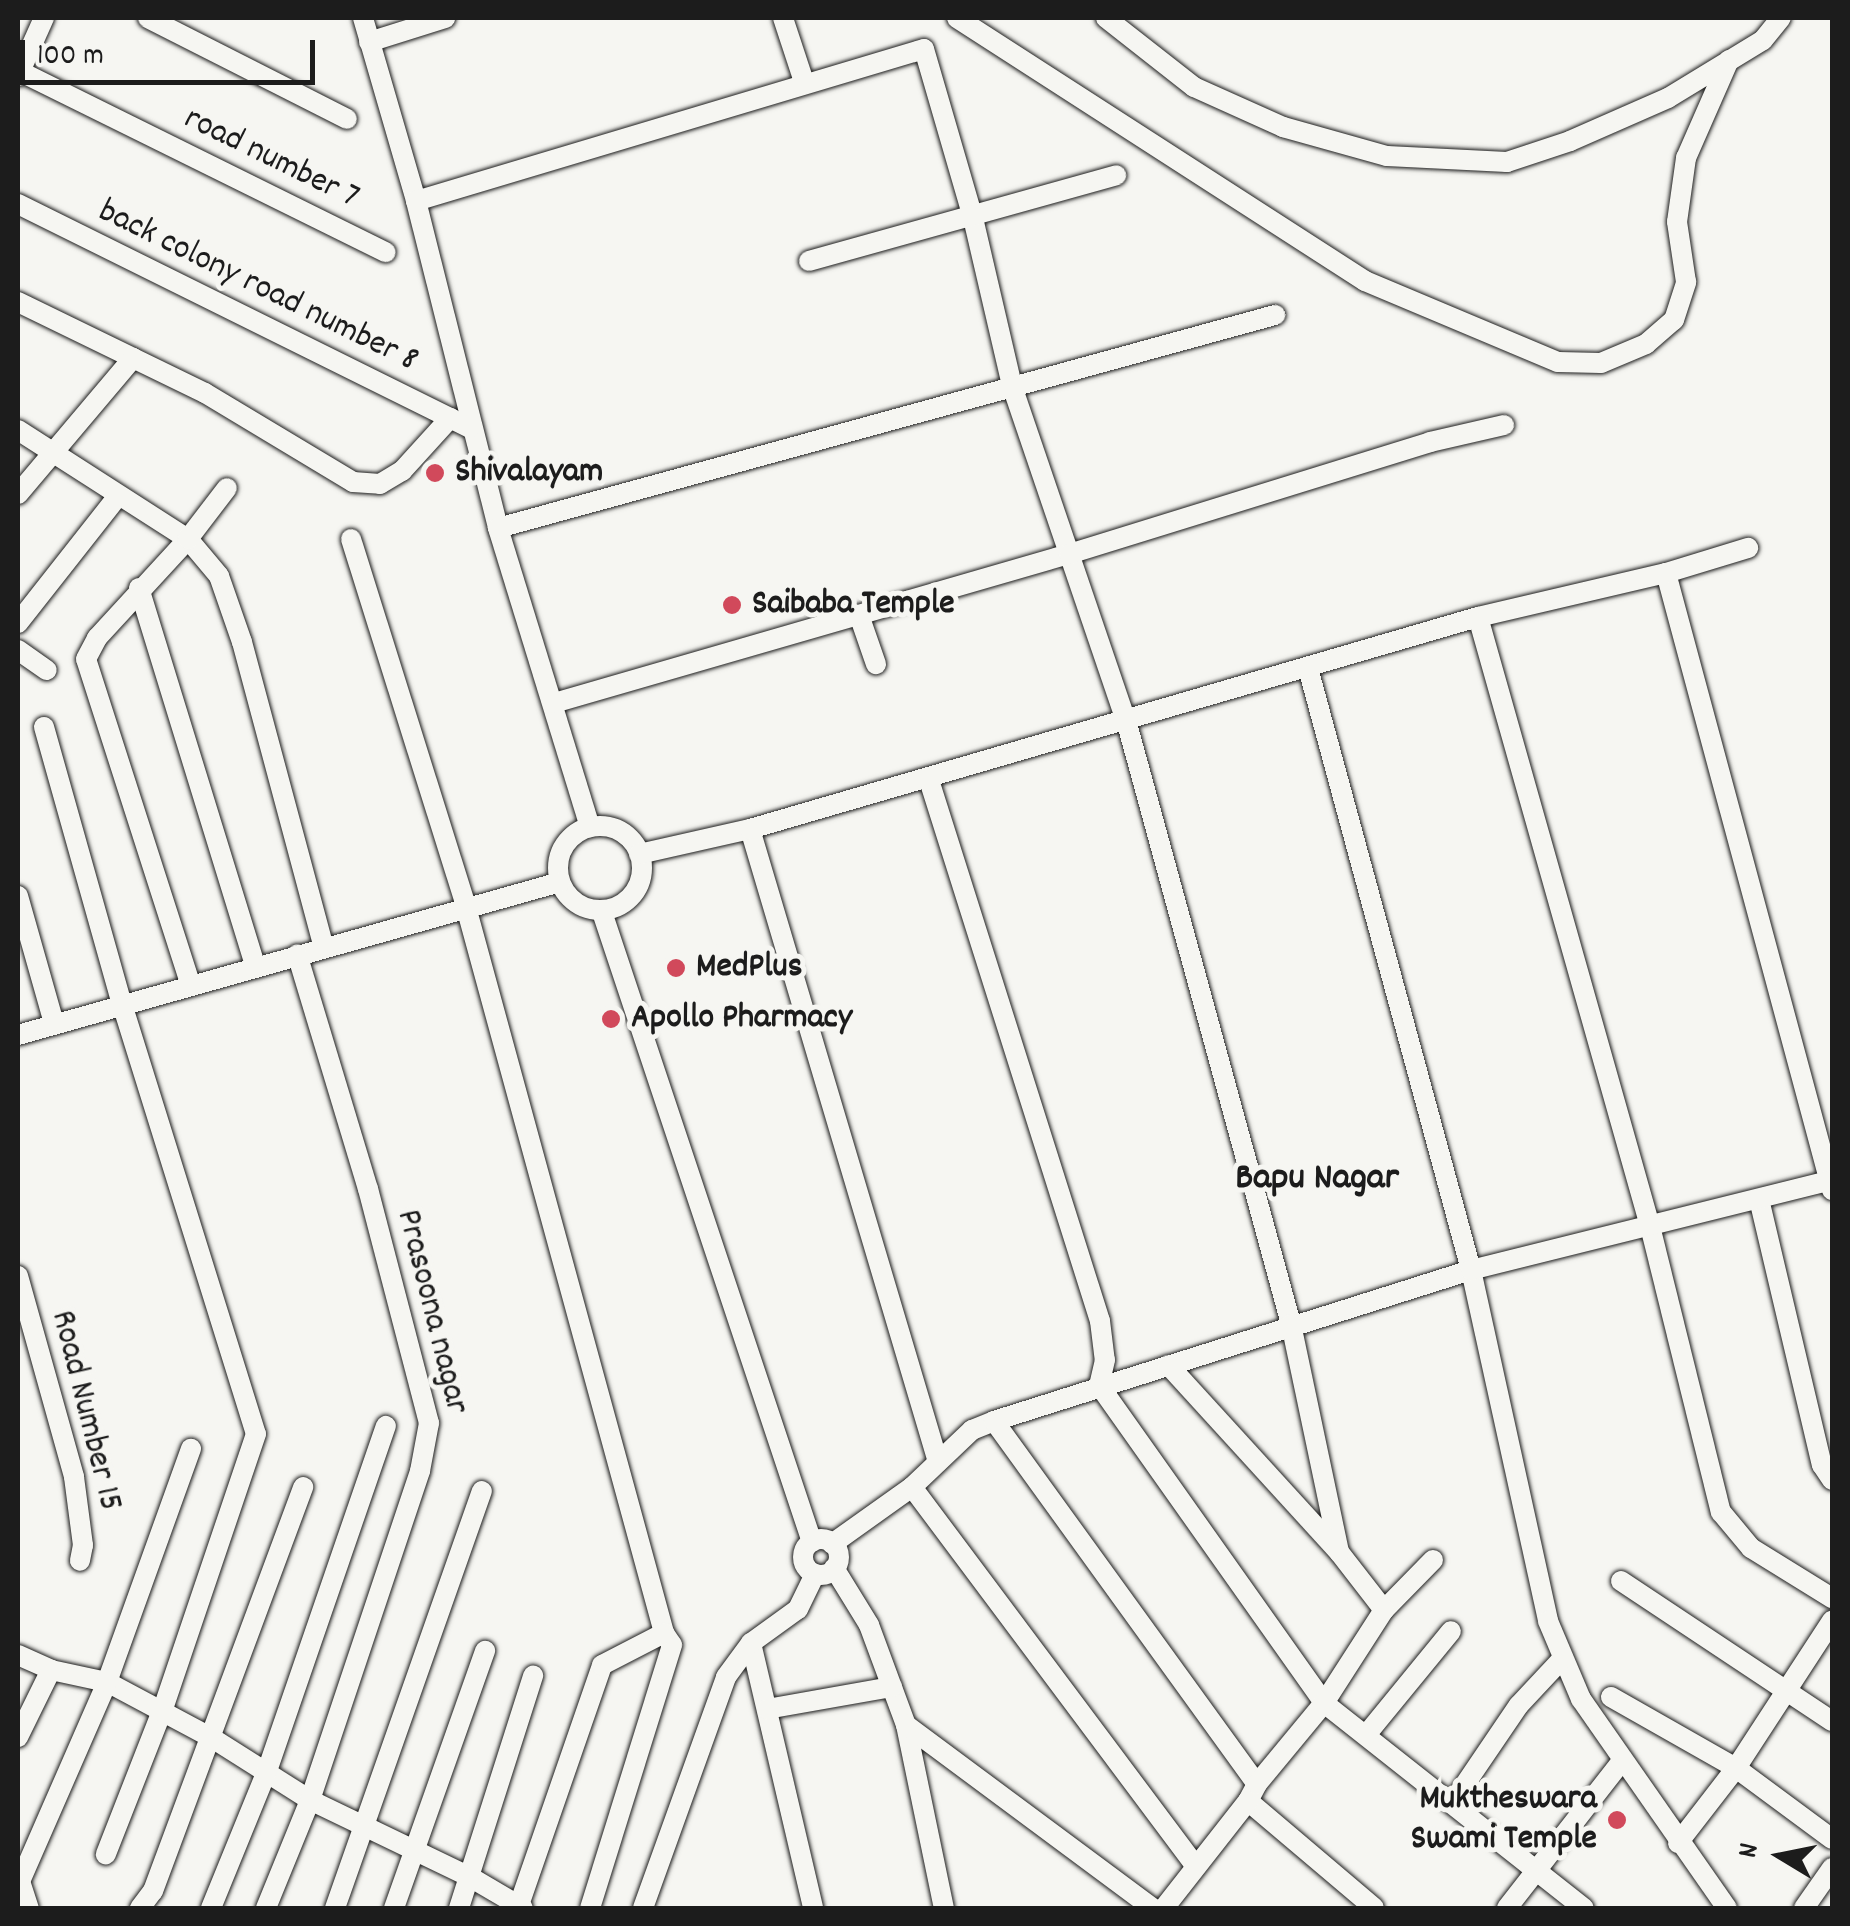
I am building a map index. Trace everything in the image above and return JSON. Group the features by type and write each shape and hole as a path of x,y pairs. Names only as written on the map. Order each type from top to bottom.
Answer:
{"street":[{"path":"18,74 44,18"},
{"path":"148,18 347,119"},
{"path":"363,18 416,200 498,528 590,827"},
{"path":"370,42 445,18"},
{"path":"783,18 804,82"},
{"path":"957,18 1365,281 1558,362 1601,363 1646,344 1674,320 1686,282 1677,222 1686,158 1729,60"},
{"path":"1106,18 1194,86 1283,127 1387,156 1507,162 1570,142 1668,98 1763,40 1782,18"},
{"path":"416,200 924,49 973,218 1012,386 1126,720 1290,1324 1339,1552"},
{"name":"road number 7","path":"18,74 386,252"},
{"path":"810,261 973,218 1116,174"},
{"name":"back colony road number 8","path":"18,204 470,428"},
{"path":"18,302 206,393 353,482 380,484 402,471 450,418"},
{"path":"498,528 1275,315"},
{"path":"18,494 48,453 133,358"},
{"path":"554,703 1069,554 1430,442 1504,425"},
{"path":"18,430 48,453 188,539 219,576 324,946"},
{"path":"191,986 87,664 90,648 139,588 188,539 227,488"},
{"path":"18,623 118,496"},
{"path":"351,539 466,908 664,1633 672,1645 590,1908"},
{"path":"639,854 750,829 929,780 1478,616 1666,573 1748,548"},
{"path":"944,1908 906,1725 868,1624 825,1571 806,1568 803,1556 912,1487 972,1430 994,1421 1290,1324 1471,1270 1832,1183 1666,573"},
{"path":"139,588 256,966"},
{"path":"859,615 876,664"},
{"path":"1478,616 1650,1226 1722,1512 1751,1548 1832,1598"},
{"path":"18,650 47,670"},
{"path":"1308,668 1471,1270 1528,1546 1548,1621 1581,1699 1726,1908"},
{"path":"44,727 122,1004 256,1434 162,1711 106,1854"},
{"path":"929,780 1100,1322 1105,1360 1099,1385 1324,1703 1584,1908"},
{"path":"590,827 620,831 639,854 637,887 626,900 602,912 580,906 560,882 558,864 563,848 574,834 590,827"},
{"path":"750,829 938,1462"},
{"path":"18,1035 560,882"},
{"path":"18,896 54,1023"},
{"path":"602,912 822,1543 838,1553 798,1609 751,1643 726,1677 644,1908"},
{"name":"Prasoona nagar","path":"266,1908 310,1800 420,1471 429,1423 372,1207 297,954"},
{"path":"1758,1198 1822,1465 1832,1480"},
{"name":"Road Number 15","path":"18,1276 74,1477 83,1545 80,1561"},
{"path":"1168,1364 1339,1552 1384,1610"},
{"path":"994,1421 1253,1793 1374,1908"},
{"path":"211,1908 266,1772 386,1426"},
{"path":"28,1908 19,1882 107,1682 191,1449"},
{"path":"140,1908 153,1891 304,1487"},
{"path":"912,1487 1196,1867"},
{"path":"335,1908 482,1491"},
{"path":"1164,1908 1324,1703 1384,1610 1433,1560"},
{"path":"1621,1581 1832,1721"},
{"path":"1678,1843 1736,1768 1832,1621"},
{"path":"1366,1735 1452,1631"},
{"path":"18,1655 51,1670 107,1682 212,1738 310,1800 470,1877 520,1908 602,1665 664,1633"},
{"path":"751,1643 814,1908"},
{"path":"394,1908 484,1651"},
{"path":"1453,1802 1519,1705 1564,1658"},
{"path":"18,1737 51,1670"},
{"path":"460,1908 533,1676"},
{"path":"767,1709 892,1687"},
{"path":"1611,1697 1736,1768 1832,1839"},
{"path":"906,1725 1152,1908"},
{"path":"1507,1908 1622,1762"},
{"path":"1804,1908 1832,1868"}],"place":[{"name":"Shivalayam","path":"435,473"},
{"name":"Saibaba Temple","path":"732,605"},
{"name":"MedPlus","path":"676,968"},
{"name":"Apollo Pharmacy","path":"611,1019"},
{"name":"Muktheswara Swami Temple","path":"1617,1820"}],"district":[{"name":"Bapu Nagar","path":"1317,1180"}]}
